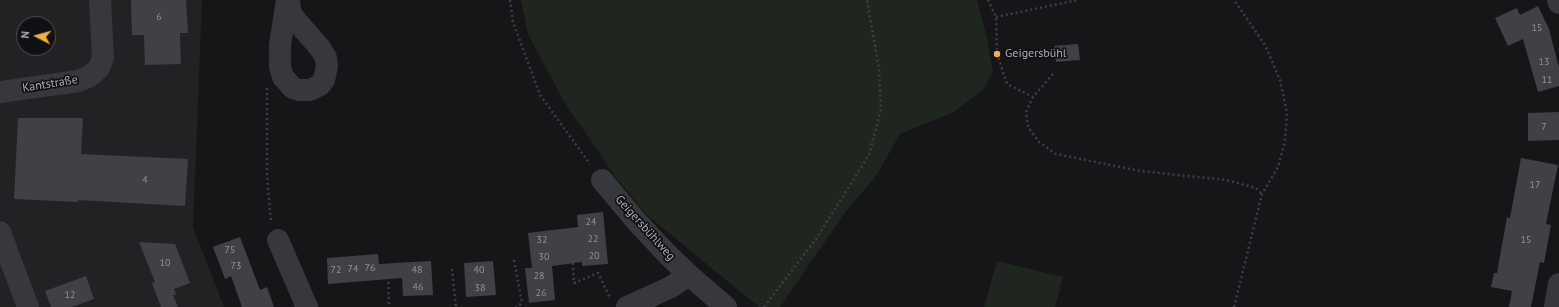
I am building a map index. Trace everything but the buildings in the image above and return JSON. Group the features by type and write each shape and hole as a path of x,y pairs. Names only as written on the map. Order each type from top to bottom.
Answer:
{"street":[{"name":"Kantstraße","path":"0,92 78,81 90,76 99,68 102,57 100,0"},
{"path":"288,0 293,17 320,48 326,58 327,66 324,80 320,85 310,90 299,90 293,88 283,77 280,67 280,45 288,0"},
{"name":"Geigersbühlweg","path":"602,180 637,222 689,275 726,307"},
{"path":"0,232 28,307"},
{"path":"278,240 307,307"},
{"path":"619,304 671,287 689,275"},
{"path":"1555,307 1559,284"}],"path":[{"path":"510,0 513,22 540,95 602,180"},
{"path":"764,307 816,239 869,155 881,109 879,69 867,0"},
{"path":"988,0 996,17 997,54 1007,84 1033,97"},
{"path":"996,17 1078,0"},
{"path":"1234,0 1265,45 1280,80 1287,113 1285,141 1278,167 1262,194 1234,307"},
{"path":"1054,74 1033,97 1026,112 1028,127 1039,142 1056,154 1140,171 1226,180 1256,188 1262,194"},
{"path":"278,240 271,224 267,175 266,90 271,79 283,77"},
{"path":"571,233 574,283 598,273 619,304"},
{"path":"514,260 522,303 516,307"},
{"path":"388,266 389,307"},
{"path":"452,269 456,307"}],"shaded area":[{"path":"0,0 202,0 193,227 224,307 0,307"},
{"path":"521,0 977,0 987,38 993,72 983,90 954,112 900,134 876,176 844,214 780,307 759,307 647,215 617,179 563,100 528,34"},
{"path":"997,261 1063,277 1055,307 984,307"}],"place":[{"name":"Geigersbühl","path":"997,54"}]}
